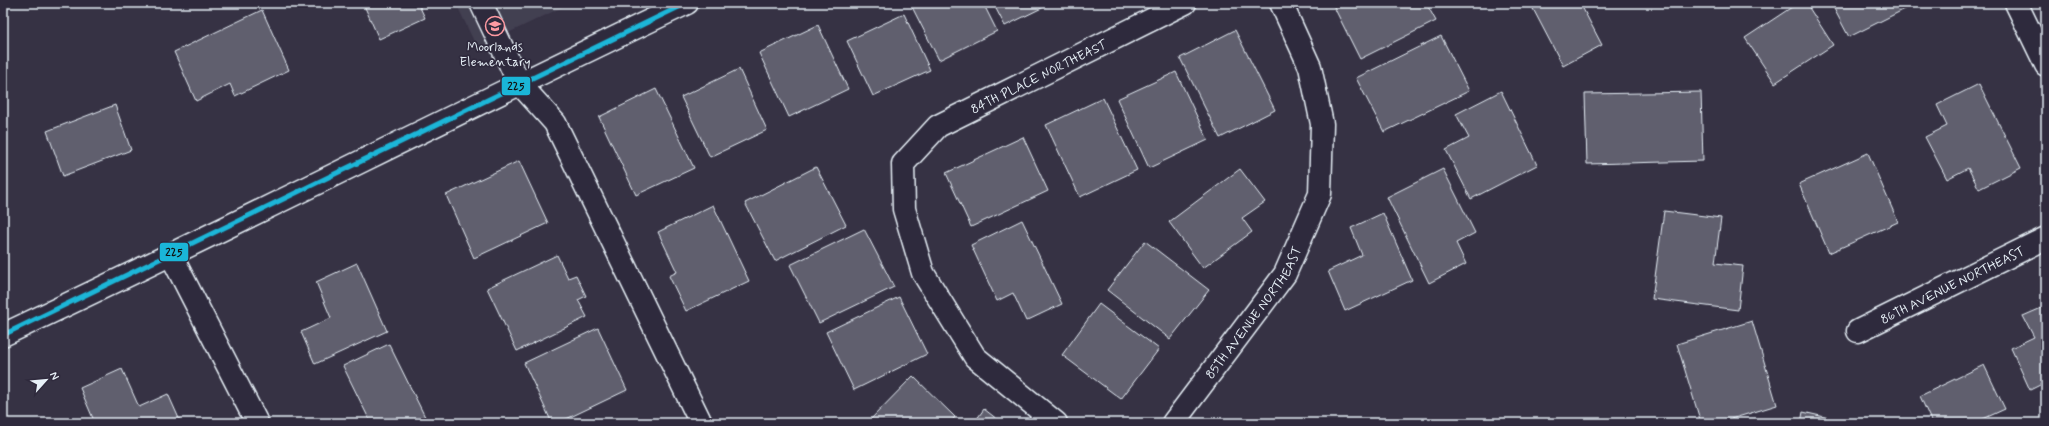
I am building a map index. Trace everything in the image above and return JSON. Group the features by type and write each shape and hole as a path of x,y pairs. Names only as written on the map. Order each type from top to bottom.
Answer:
{"street":[{"path":"481,3 519,83 555,123 701,423"},
{"path":"3,335 171,255 519,83 687,3"},
{"name":"84TH PLACE NORTHEAST","path":"1056,423 975,357 923,273 904,209 903,164 938,126 1185,3"},
{"name":"85TH AVENUE NORTHEAST","path":"1173,423 1285,274 1320,194 1322,124 1310,67 1281,3"},
{"path":"2016,3 2046,65"},
{"name":"86TH AVENUE NORTHEAST","path":"1858,331 2046,238"},
{"path":"171,255 257,423"}],"shaded area":[{"name":"Moorlands Elementary","path":"456,3 571,3 477,48"}],"building":[{"path":"363,3 418,3 425,18 379,39"},
{"path":"910,3 983,3 997,31 939,60"},
{"path":"993,3 1052,3 1005,26"},
{"path":"1332,3 1426,3 1436,21 1360,59"},
{"path":"1530,3 1580,3 1602,45 1563,66"},
{"path":"1798,3 1806,3 1833,45 1775,83 1745,38"},
{"path":"1831,3 1917,3 1849,37"},
{"path":"262,10 289,70 235,96 230,84 196,101 174,52"},
{"path":"904,14 930,70 873,96 847,41"},
{"path":"818,25 848,89 789,117 759,53"},
{"path":"1235,30 1275,110 1220,138 1180,58"},
{"path":"1441,36 1469,91 1384,132 1356,78"},
{"path":"739,69 767,130 710,157 681,97"},
{"path":"1176,72 1208,140 1149,168 1117,99"},
{"path":"1979,84 2021,168 1979,189 1968,168 1947,179 1925,137 1947,126 1937,105"},
{"path":"656,89 694,168 636,195 599,117"},
{"path":"1501,91 1537,165 1471,199 1446,150 1469,138 1456,114"},
{"path":"1701,92 1703,161 1587,164 1585,94"},
{"path":"1103,98 1137,170 1080,197 1046,125"},
{"path":"115,105 131,150 63,176 47,131"},
{"path":"1023,137 1048,191 971,227 946,173"},
{"path":"1868,153 1898,222 1829,253 1799,184"},
{"path":"519,161 548,223 474,258 446,195"},
{"path":"816,167 846,225 775,261 745,203"},
{"path":"1240,169 1265,202 1242,218 1252,232 1203,268 1169,222"},
{"path":"1443,169 1475,233 1456,243 1466,264 1429,283 1387,197"},
{"path":"713,205 749,281 686,311 669,276 677,272 658,232"},
{"path":"1664,211 1721,218 1715,263 1743,266 1738,310 1652,299"},
{"path":"1383,213 1412,280 1345,311 1328,271 1362,255 1351,228"},
{"path":"1022,220 1062,304 1026,321 1013,293 997,301 971,245"},
{"path":"864,229 894,287 819,323 790,265"},
{"path":"1145,241 1209,290 1170,339 1107,290"},
{"path":"557,255 568,278 576,275 586,296 578,300 587,317 517,351 487,288"},
{"path":"357,263 387,331 315,364 301,332 331,318 316,282"},
{"path":"899,297 927,354 854,390 826,332"},
{"path":"1099,304 1159,349 1121,399 1062,355"},
{"path":"2046,306 2046,382 2030,390 2011,348 2034,337 2023,316"},
{"path":"1752,321 1777,405 1718,423 1701,423 1677,344"},
{"path":"598,328 627,390 558,423 552,423 524,363"},
{"path":"389,344 428,423 371,423 343,366"},
{"path":"1984,365 2005,409 1983,419 1985,423 1932,423 1920,396"},
{"path":"122,369 139,407 168,394 181,423 95,423 80,388"},
{"path":"913,376 955,417 950,423 867,423"},
{"path":"984,409 1002,423 974,423"},
{"path":"1803,412 1847,422 1801,423"}],"transit line":[{"name":"225","path":"3,335 687,3"}],"place":[{"name":"Moorlands Elementary","path":"495,26"}]}
